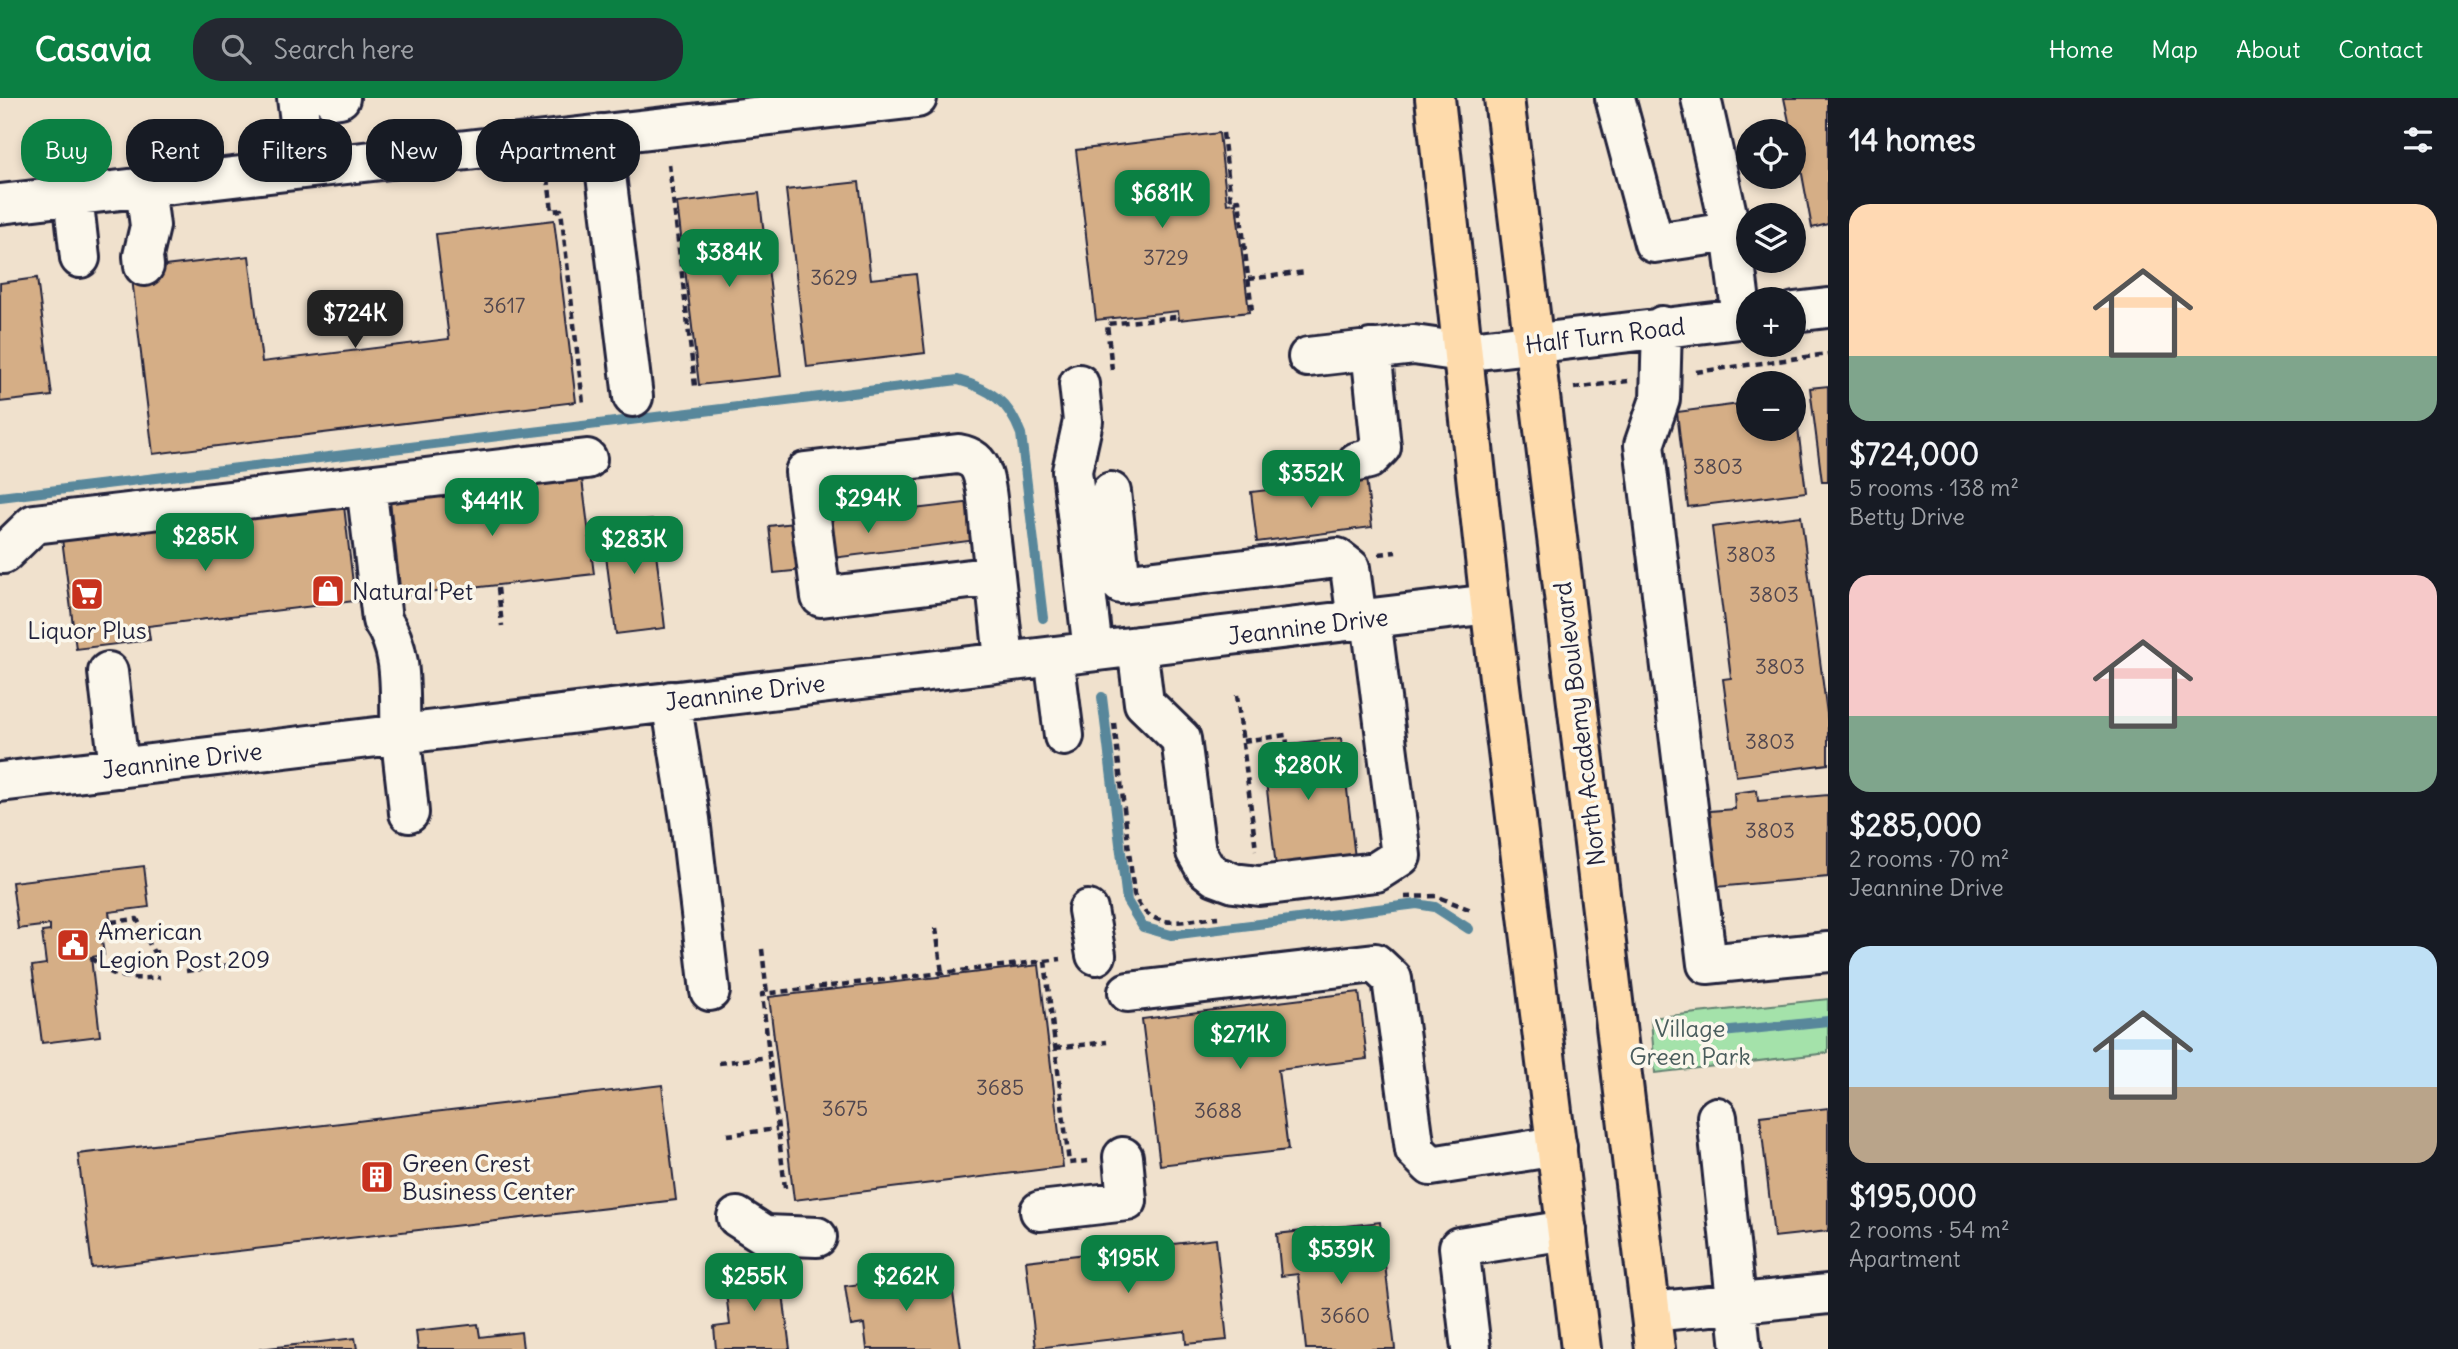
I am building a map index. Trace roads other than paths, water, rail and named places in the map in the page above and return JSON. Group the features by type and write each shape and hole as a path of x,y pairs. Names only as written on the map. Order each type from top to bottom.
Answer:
{"highway":[{"path":"1435,98 1490,604 1581,1349"},
{"name":"North Academy Boulevard","path":"1504,98 1653,1331"}],"street":[{"path":"297,98 300,119"},
{"path":"332,99 340,98"},
{"path":"640,130 917,98"},
{"path":"1615,98 1654,243 1731,232"},
{"path":"1701,98 1731,232 1740,287"},
{"path":"352,163 476,148"},
{"path":"0,202 238,176"},
{"path":"607,182 633,397"},
{"path":"144,266 143,256 150,226 145,187"},
{"path":"73,195 80,258"},
{"path":"1806,311 1828,308"},
{"name":"Half Turn Road","path":"1308,357 1414,345 1462,352 1736,319"},
{"path":"1662,327 1660,398 1644,445 1707,964 1828,952"},
{"path":"1357,462 1369,459 1378,453 1381,447 1371,349"},
{"path":"1093,651 1072,471 1083,421 1096,382"},
{"path":"995,576 821,597 805,472 958,454 968,456 982,472 995,576 1004,662"},
{"path":"3,554 34,524 587,458"},
{"path":"366,485 382,620 394,639 402,701 401,734 410,813"},
{"path":"1111,492 1121,584 1337,558 1350,568 1364,619 1401,856 1376,872 1261,886 1234,883 1215,876 1198,860 1181,739 1144,703 1137,646"},
{"name":"Jeannine Drive","path":"0,782 1490,604"},
{"path":"1054,656 1064,736"},
{"path":"108,672 119,768"},
{"path":"671,701 690,819 710,991"},
{"path":"1088,910 1096,955"},
{"path":"1128,992 1375,963 1392,979 1415,1150 1431,1166 1558,1146"},
{"path":"1717,1117 1741,1349"},
{"path":"1040,1211 1128,1201 1109,1159"},
{"path":"737,1217 765,1235 817,1237"},
{"path":"1471,1349 1459,1247 1567,1230"},
{"path":"1653,1331 1735,1303 1828,1294"}],"waterway":[{"path":"0,497 958,380 997,398 1011,413 1021,434 1043,618"},
{"path":"1102,697 1127,901 1143,927 1171,935 1417,904 1435,907 1469,929"},
{"path":"1693,1035 1828,1021"}],"place":[{"name":"Natural Pet","path":"328,591"},
{"name":"Liquor Plus","path":"87,594"},
{"name":"American Legion Post 209","path":"73,945"},
{"name":"Green Crest Business Center","path":"377,1177"}],"park label":[{"name":"Village Green Park","path":"1690,1042"}]}
